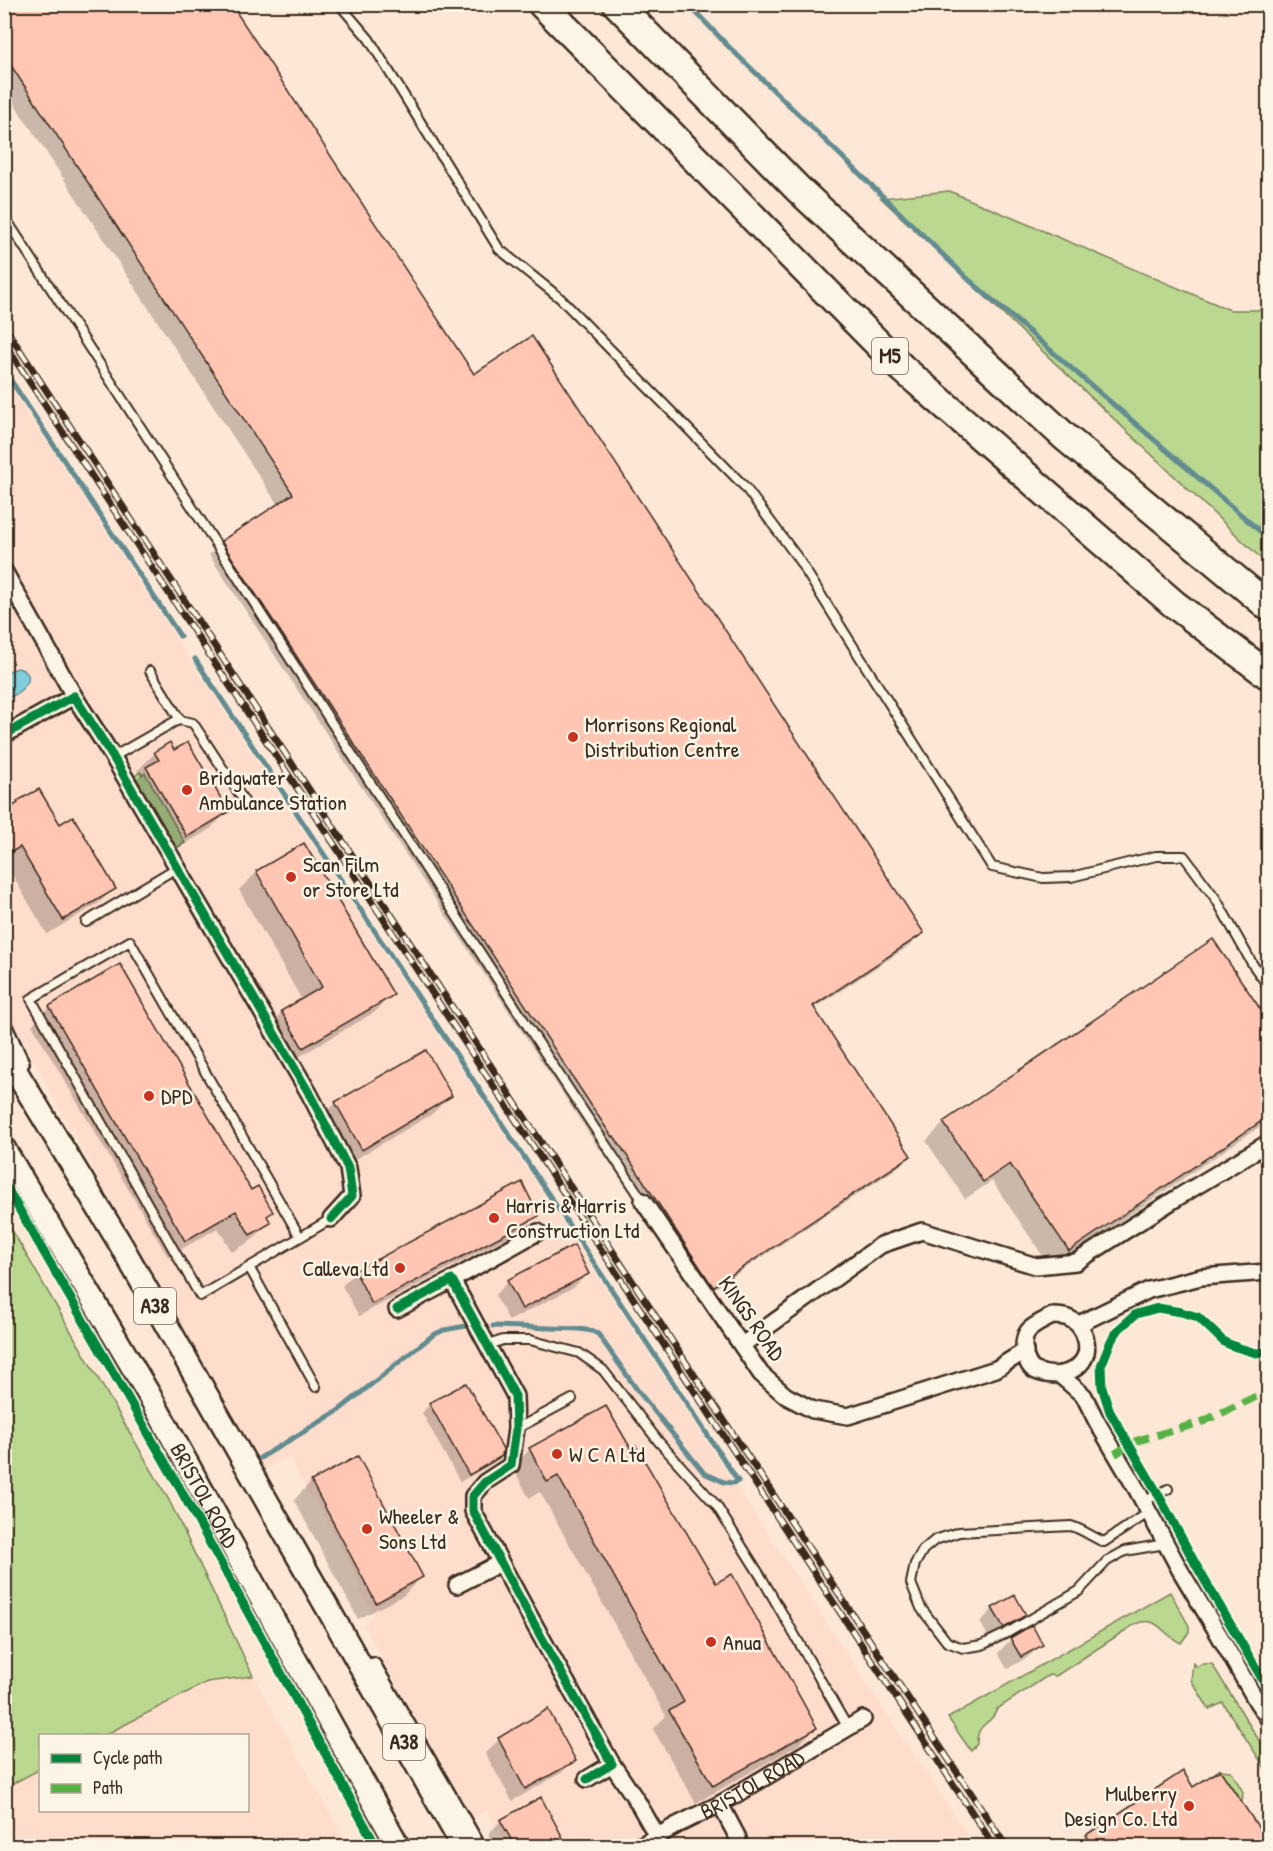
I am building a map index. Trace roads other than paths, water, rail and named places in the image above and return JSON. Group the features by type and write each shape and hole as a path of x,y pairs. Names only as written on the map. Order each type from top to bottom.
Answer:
{"highway":[{"name":"M5","path":"542,4 902,368 1174,604 1269,675"},
{"path":"617,4 798,189 1056,429 1269,606"}],"main road":[{"name":"A38","path":"4,1052 121,1245 463,1846"},
{"name":"BRISTOL ROAD","path":"4,1149 148,1393 398,1846"}],"street":[{"path":"4,571 74,696 113,757 309,1093 348,1168 352,1196 332,1219"},
{"path":"4,735 74,696"},
{"path":"4,1027 58,1142"},
{"path":"742,1345 881,1245 922,1230 1036,1266 1076,1262 1269,1143"},
{"name":"KINGS ROAD","path":"643,1200 761,1374 786,1396 813,1410 848,1416 996,1369 1025,1351"},
{"path":"397,1309 538,1232"},
{"path":"1079,1324 1149,1290 1201,1277 1269,1272"},
{"path":"452,1280 515,1396 516,1429 511,1465 485,1482 473,1496 473,1511 612,1764 657,1836"},
{"path":"1087,1341 1113,1309"},
{"path":"1032,1369 1027,1361 1025,1336 1030,1329 1052,1316 1068,1317 1079,1324 1087,1341 1086,1354 1078,1366 1060,1376"},
{"path":"1078,1366 1084,1396 1097,1422 1165,1544 1257,1702 1269,1718"},
{"path":"996,1369 1032,1369 1060,1376 1084,1396"},
{"path":"457,1585 500,1563"},
{"path":"345,1638 373,1666 477,1846"},
{"name":"BRISTOL ROAD","path":"640,1846 720,1804 863,1719"},
{"path":"587,1779 612,1764"},
{"path":"720,1804 738,1838"}],"lane":[{"path":"339,4 369,39 499,249 560,298 745,487 797,557 992,867 1043,878 1071,877 1156,856 1184,856 1216,899 1253,965 1269,986"},
{"path":"4,216 536,1040 643,1200"},
{"path":"150,671 180,720"},
{"path":"113,757 174,722 180,720 193,723 244,801"},
{"path":"86,922 178,867"},
{"path":"300,1237 130,940 32,999 200,1296 332,1219"},
{"path":"249,1267 316,1387"},
{"path":"488,1345 503,1340 530,1340 579,1353 603,1370 659,1442 716,1505 763,1580 848,1728"},
{"path":"516,1429 572,1399"},
{"path":"1165,1544 1125,1551 1107,1561 1079,1591 1007,1633 982,1645 963,1648 946,1642 921,1608 911,1583 915,1564 923,1550 935,1540 959,1533 1071,1526 1085,1530 1094,1538 1104,1542 1168,1489"}],"water":[{"path":"18,668 25,671 28,680 21,690 5,700 5,672"}],"waterway":[{"path":"688,4 728,46 968,279 1268,538"},
{"path":"4,370 180,636"},
{"path":"195,659 738,1481 724,1482 704,1473 638,1391 598,1334 579,1329 493,1326"},
{"path":"260,1458 338,1411 433,1335 444,1330 466,1326"}],"railway":[{"path":"4,326 1006,1846"},
{"path":"4,343 994,1846"}],"place":[{"name":"Morrisons Regional Distribution Centre","path":"573,737"},
{"name":"Bridgwater Ambulance Station","path":"187,790"},
{"name":"Scan Film or Store Ltd","path":"291,877"},
{"name":"DPD","path":"149,1096"},
{"name":"Harris & Harris Construction Ltd","path":"494,1218"},
{"name":"Calleva Ltd","path":"400,1268"},
{"name":"W C A Ltd","path":"557,1454"},
{"name":"Wheeler & Sons Ltd","path":"367,1529"},
{"name":"Anua","path":"711,1642"},
{"name":"Mulberry Design Co. Ltd","path":"1189,1806"}]}
